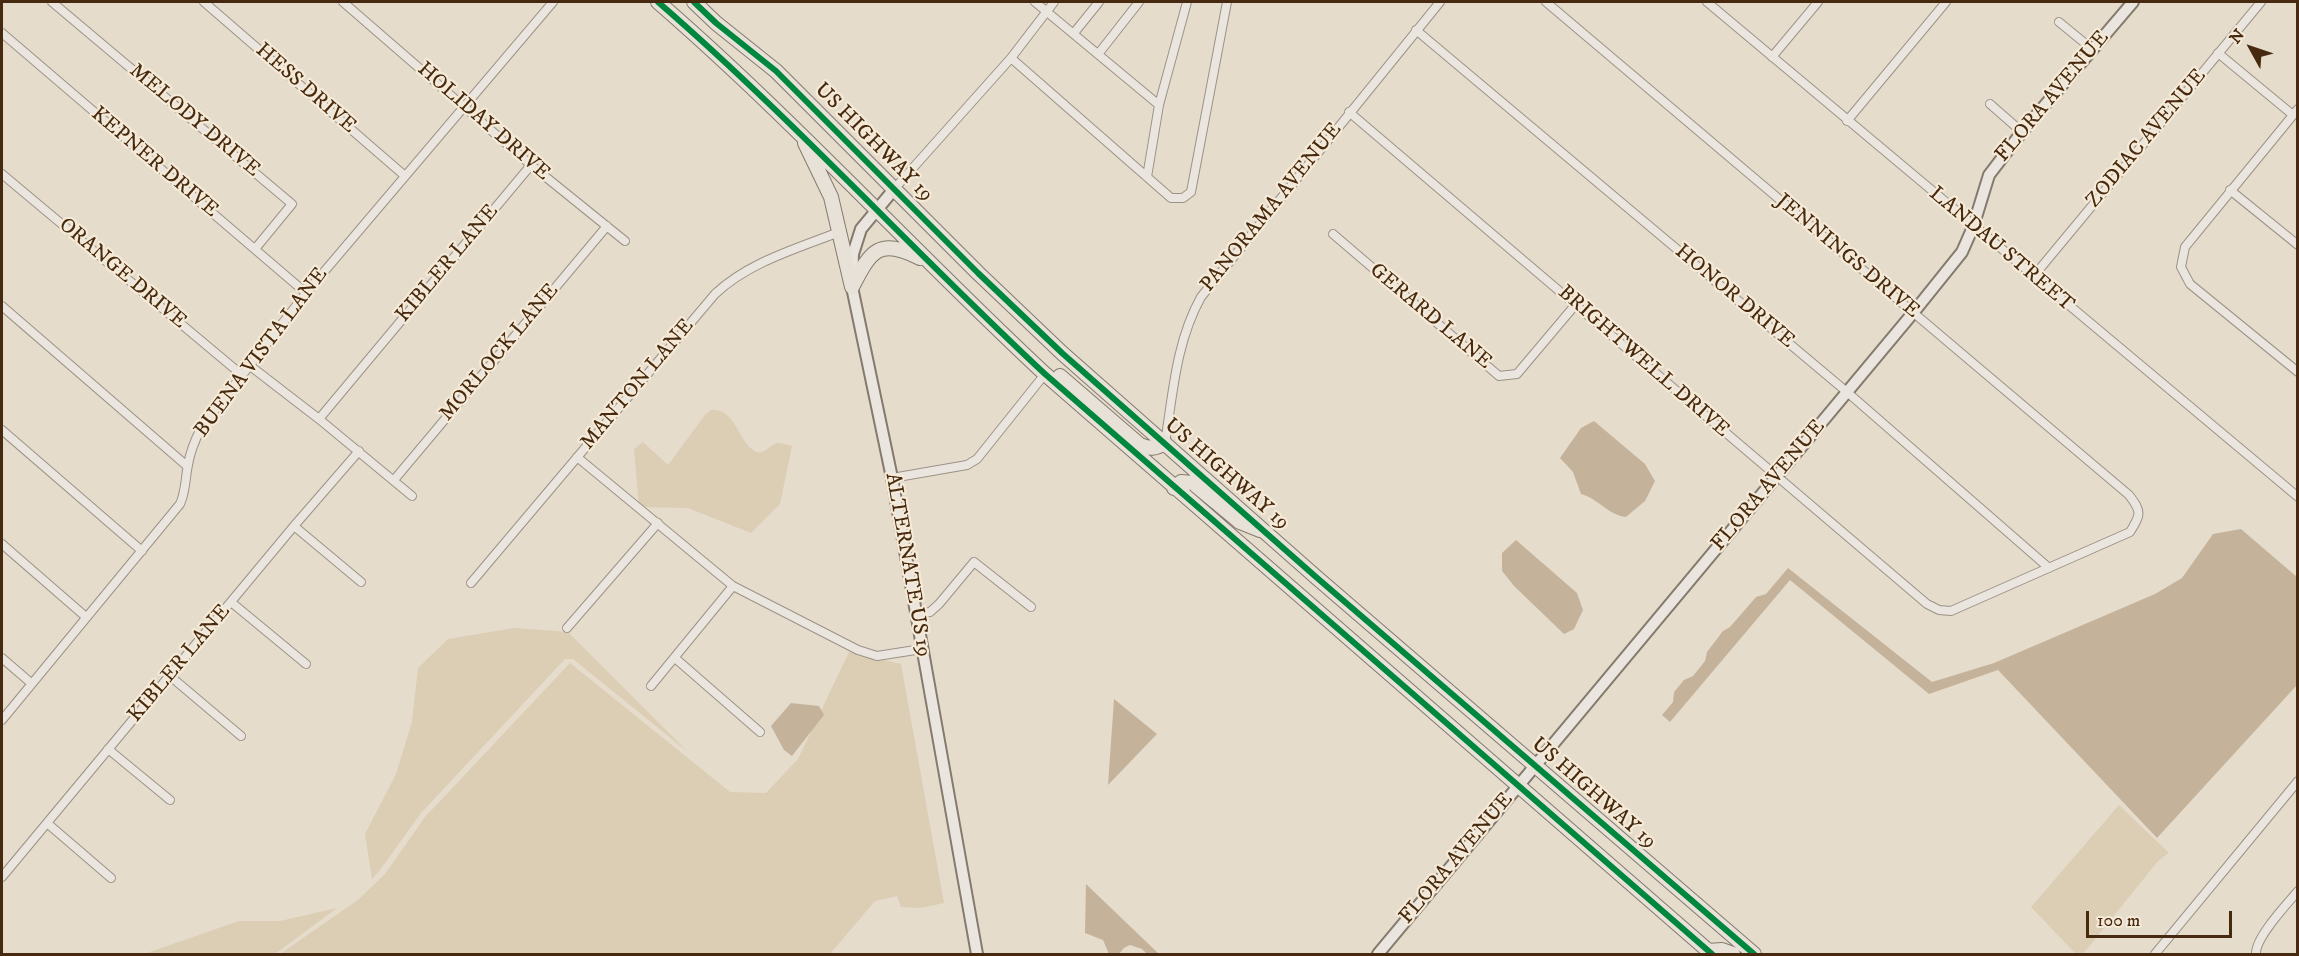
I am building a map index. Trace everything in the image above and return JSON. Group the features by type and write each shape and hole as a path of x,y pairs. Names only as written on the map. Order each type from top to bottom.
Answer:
{"highway":[{"name":"US HIGHWAY 19","path":"658,2 745,79 1045,374 1710,953"},
{"path":"684,2 716,23"},
{"name":"US HIGHWAY 19","path":"694,2 716,23 776,71 1022,316 1316,576 1754,954"},
{"path":"798,131 831,197 852,287"},
{"path":"852,287 866,260 876,251 884,248 903,250 929,262"},
{"path":"1018,349 1064,378 1140,445 1157,448 1165,443"},
{"path":"1174,488 1181,482 1193,483 1240,522 1268,532"},
{"path":"1710,953 1722,950 1733,954"}],"street":[{"name":"MELODY DRIVE","path":"52,2 292,204 255,249"},
{"name":"HESS DRIVE","path":"204,2 405,176"},
{"name":"HOLIDAY DRIVE","path":"343,2 531,165 625,241"},
{"name":"BUENA VISTA LANE","path":"2,720 180,504 187,483 194,440 249,365 306,293 553,2"},
{"path":"1035,2 1159,105"},
{"path":"895,188 1011,58 1054,2"},
{"path":"1074,33 1099,2"},
{"path":"1099,54 1139,2"},
{"path":"1147,177 1159,105 1187,2"},
{"path":"1011,58 1171,198 1183,198 1191,192 1227,2"},
{"name":"PANORAMA AVENUE","path":"1165,443 1181,341 1191,314 1211,282 1440,2"},
{"name":"JENNINGS DRIVE","path":"1546,2 2129,495 2139,508 2139,517 2130,532 2049,568"},
{"name":"LANDAU STREET","path":"1707,2 2298,497"},
{"path":"1772,57 1818,2"},
{"path":"1847,120 1946,2"},
{"name":"FLORA AVENUE","path":"1378,954 1962,252 1973,227 1989,175 2022,132 2133,2"},
{"name":"ZODIAC AVENUE","path":"2033,277 2261,2"},
{"path":"2059,22 2092,49"},
{"name":"HONOR DRIVE","path":"1416,30 1847,392 2049,568"},
{"name":"KEPNER DRIVE","path":"2,33 306,293"},
{"path":"2218,53 2295,112 2185,247 2181,267 2190,284 2298,372"},
{"path":"1990,104 2022,132"},
{"name":"BRIGHTWELL DRIVE","path":"1349,112 1927,604 1939,610 1951,611 2049,568"},
{"name":"KIBLER LANE","path":"319,419 531,165"},
{"name":"ORANGE DRIVE","path":"2,174 242,375"},
{"name":"ALTERNATE US 19","path":"895,188 861,229 857,238 852,287 892,478 977,954"},
{"path":"2230,190 2298,245"},
{"name":"MORLOCK LANE","path":"394,480 607,226"},
{"name":"MANTON LANE","path":"471,583 715,294 728,282 751,267 839,232"},
{"name":"GERARD LANE","path":"1333,234 1499,376 1517,374 1576,304"},
{"path":"2,306 188,466"},
{"path":"249,365 359,451 412,496"},
{"path":"892,478 967,465 977,459 1045,374"},
{"path":"2,430 142,551"},
{"name":"KIBLER LANE","path":"2,877 359,451"},
{"path":"577,458 734,586 858,650 877,656 922,649"},
{"path":"567,628 658,523"},
{"path":"294,526 362,582"},
{"path":"2,544 86,617"},
{"path":"916,614 930,612 939,604 974,562 1031,607"},
{"path":"651,686 734,586"},
{"path":"231,602 306,664"},
{"path":"2,658 31,683"},
{"path":"675,658 760,732"},
{"path":"170,676 241,736"},
{"path":"108,749 170,800"},
{"path":"2155,954 2298,781"},
{"path":"46,823 111,878"},
{"path":"2256,954 2256,949 2273,920 2296,895"}],"shaded area":[{"path":"711,410 719,411 731,419 748,445 757,452 763,452 778,443 792,446 780,504 751,533 688,508 639,507 634,449 643,442 668,465"},
{"path":"1594,421 1645,464 1655,481 1645,501 1626,517 1614,513 1581,494 1573,472 1560,458 1581,428"},
{"path":"2241,529 2297,577 2297,685 2157,838 1998,670 1929,694 1790,580 1670,722 1662,715 1673,702 1674,692 1684,680 1693,676 1723,631 1730,627 1756,597 1766,594 1788,568 1932,682 1994,663 2155,594 2182,578 2213,534"},
{"path":"1516,540 1577,593 1583,610 1574,629 1564,634 1514,586 1502,571 1502,553"},
{"path":"514,628 568,632 688,752 573,659 565,659 421,813 372,879 365,834 396,774 412,722 418,668 448,639"},
{"path":"849,652 901,664 944,903 921,908 901,907 897,896 875,901 830,954 280,954 358,900 385,874 425,817 570,663 730,792 766,793 798,759"},
{"path":"1114,699 1157,734 1108,785"},
{"path":"791,703 819,706 824,715 792,756 784,750 771,726"},
{"path":"2119,805 2169,853 2158,861 2083,954 2076,954 2031,907"},
{"path":"1086,884 1159,954 1147,954 1142,949 1130,945 1119,954 1109,954 1103,940 1085,933"},
{"path":"337,908 275,954 144,954 239,921 280,921"}],"cycle path":[{"path":"658,2 757,92 1045,374 1712,954"},
{"path":"694,2 716,23 776,71 978,273 1062,353 1316,577 1754,954"}]}
